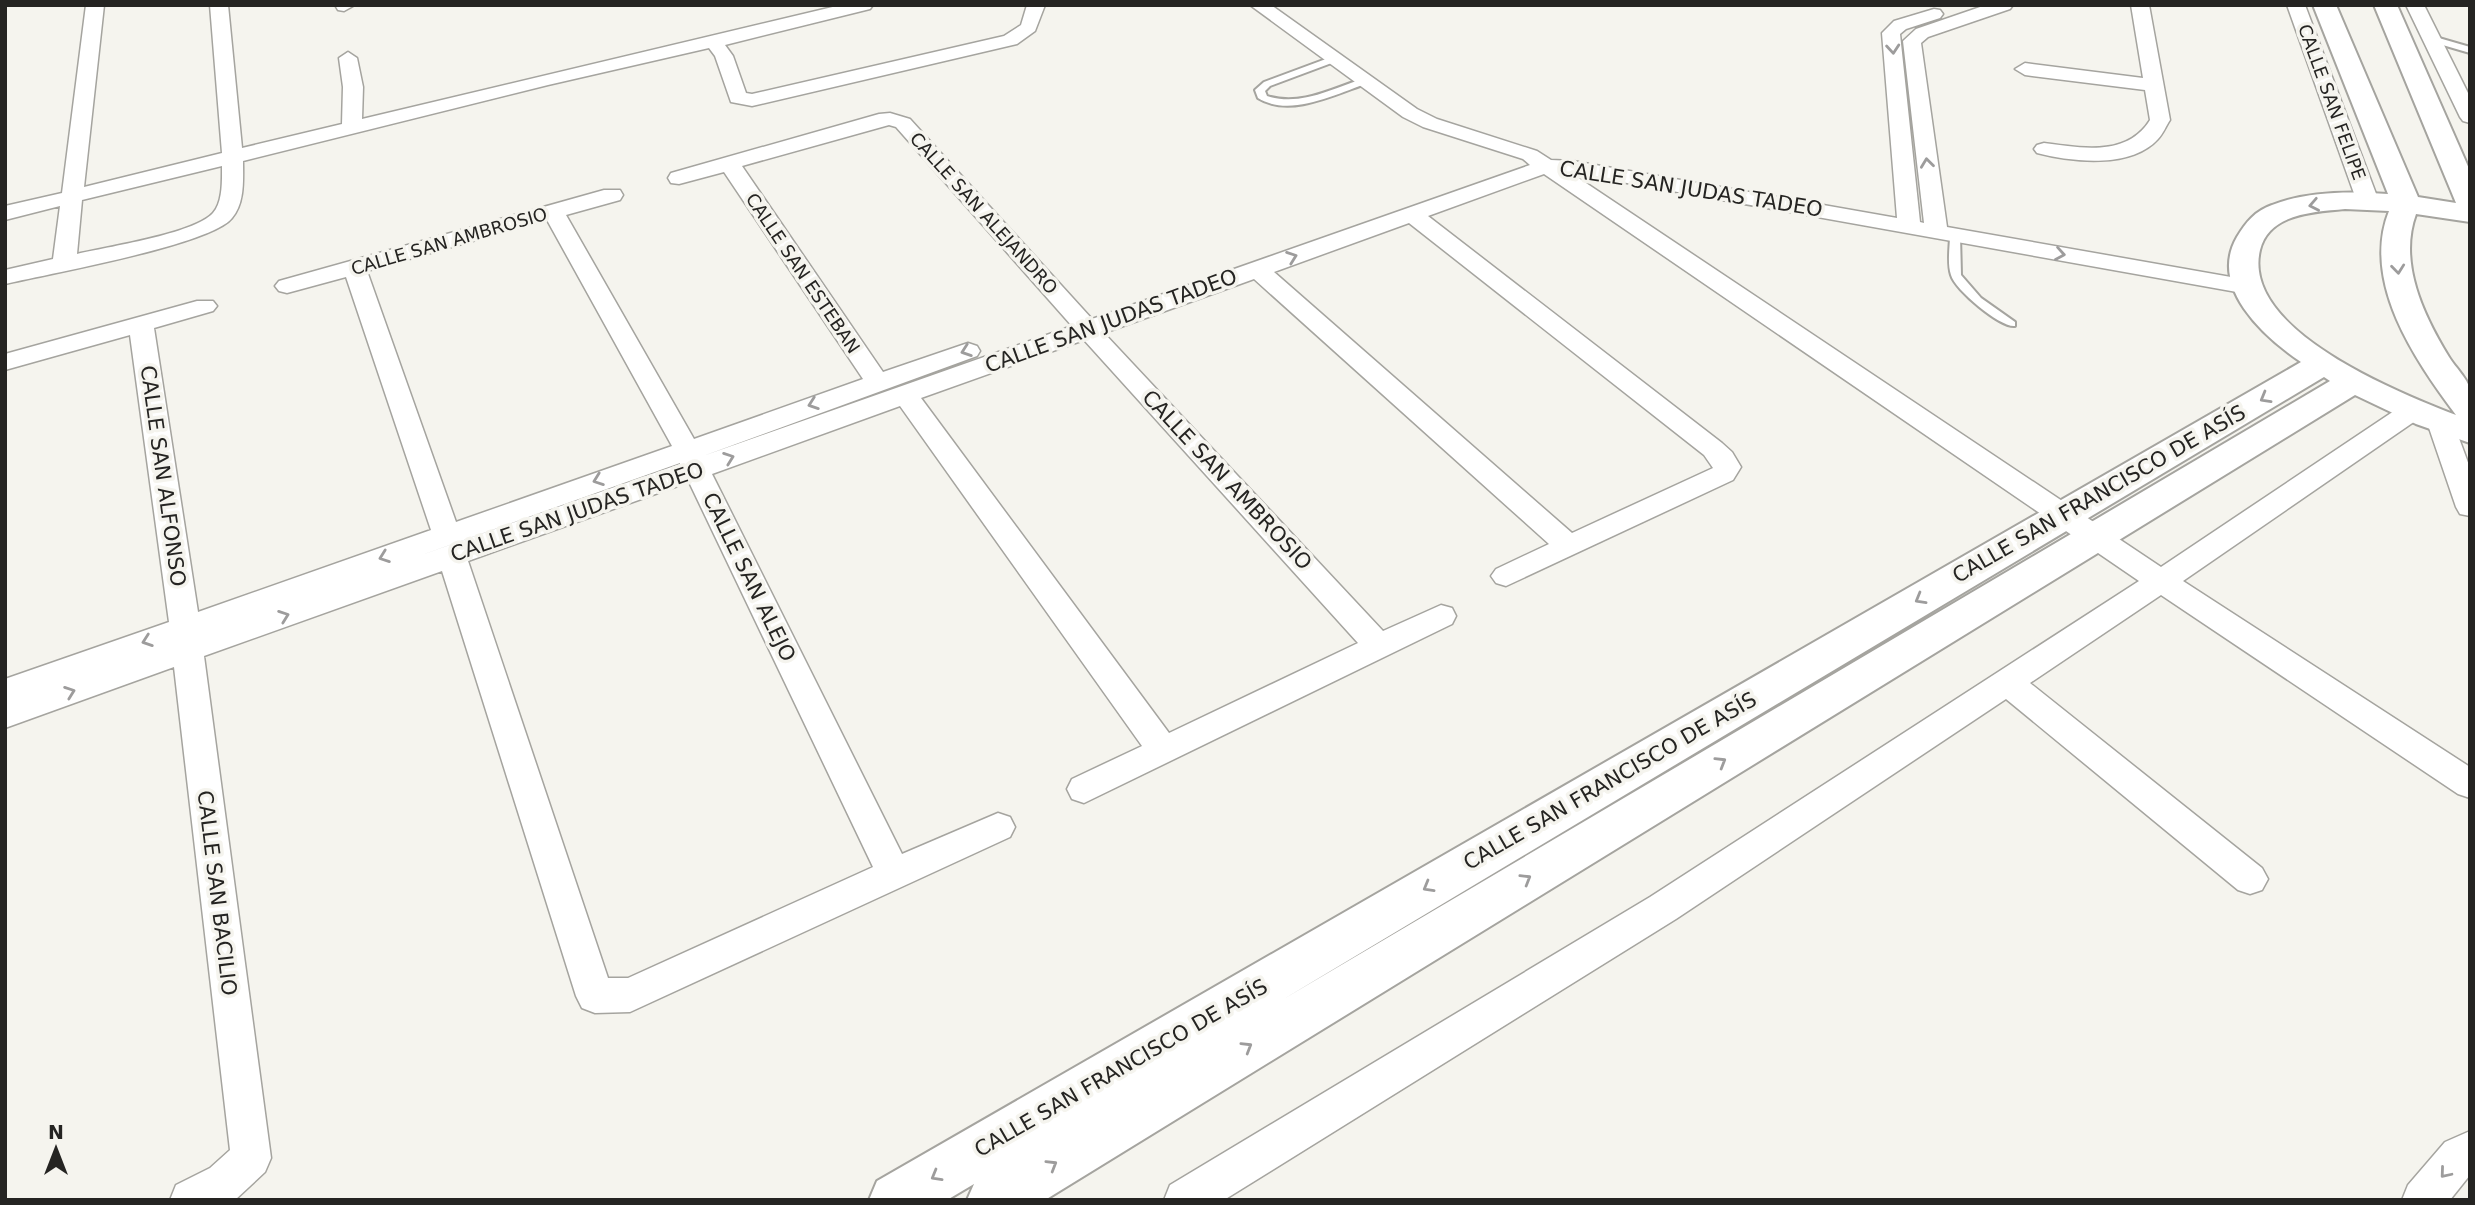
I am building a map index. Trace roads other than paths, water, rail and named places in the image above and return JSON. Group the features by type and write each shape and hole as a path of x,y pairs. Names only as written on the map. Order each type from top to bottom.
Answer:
{"main road":[{"path":"2324,5 2406,203"},
{"path":"2385,5 2470,204"},
{"path":"2470,214 2406,203 2367,200 2324,202 2275,213 2249,234 2245,276 2269,321 2339,373 2426,416 2470,432"},
{"path":"2406,203 2399,215 2395,241 2400,282 2408,311 2455,392 2470,410"},
{"name":"CALLE SAN FRANCISCO DE ASÍS","path":"896,1200 2078,526 2339,373"},
{"name":"CALLE SAN FRANCISCO DE ASÍS","path":"994,1200 2078,526"}],"street":[{"path":"64,263 95,5"},
{"path":"5,277 183,236 217,221 229,204 233,156 219,5"},
{"path":"5,213 352,126 864,5"},
{"path":"714,42 724,56 738,98 752,100 1010,40 1023,35 1031,26 1036,5"},
{"path":"1259,5 1365,81 1430,123 1538,161 2078,526 2470,784"},
{"path":"1908,218 1891,33 1900,25 1961,5"},
{"path":"1941,227 1912,41 1922,33 2004,5"},
{"path":"2044,149 2081,154 2115,154 2147,138 2156,130 2160,120 2140,5"},
{"name":"CALLE SAN FELIPE","path":"2296,5 2367,200"},
{"path":"2415,5 2470,117"},
{"path":"348,58 353,87 352,126"},
{"path":"2025,69 2152,85"},
{"name":"CALLE SAN ALEJANDRO","path":"729,163 890,119 906,125 1081,322"},
{"name":"CALLE SAN JUDAS TADEO","path":"692,459 877,382 1257,269 1412,214 1538,161"},
{"name":"CALLE SAN JUDAS TADEO","path":"5,715 186,639 692,459 905,395 1081,322 1538,161 1908,218 1941,227 2245,276"},
{"path":"679,178 729,163"},
{"name":"CALLE SAN ESTEBAN","path":"729,163 877,382"},
{"name":"CALLE SAN AMBROSIO","path":"287,286 612,195"},
{"name":"CALLE SAN ALEJO","path":"553,212 692,459 894,874"},
{"path":"1412,214 1723,458 1727,467 1723,474 1506,576"},
{"path":"354,267 449,545 595,996 630,995 998,827"},
{"path":"1257,269 1569,546"},
{"path":"5,362 205,306"},
{"name":"CALLE SAN AMBROSIO","path":"1081,322 1379,646"},
{"name":"CALLE SAN ALFONSO","path":"141,325 186,639"},
{"path":"905,395 1164,751"},
{"path":"1185,1200 1663,908 2161,581 2426,416 2470,507"},
{"path":"1084,789 1441,616"},
{"name":"CALLE SAN JUDAS TADEO","path":"5,691 186,639"},
{"name":"CALLE SAN BACILIO","path":"186,639 251,1158 225,1183 191,1200"},
{"path":"2007,682 2250,879"},
{"path":"2423,1200 2459,1156 2470,1151"}],"lane":[{"path":"2432,39 2470,50"},
{"path":"1335,60 1267,84 1260,90 1263,98 1274,103 1296,103 1365,81"},
{"path":"1941,227 1956,276 1977,300 2011,324"}]}
